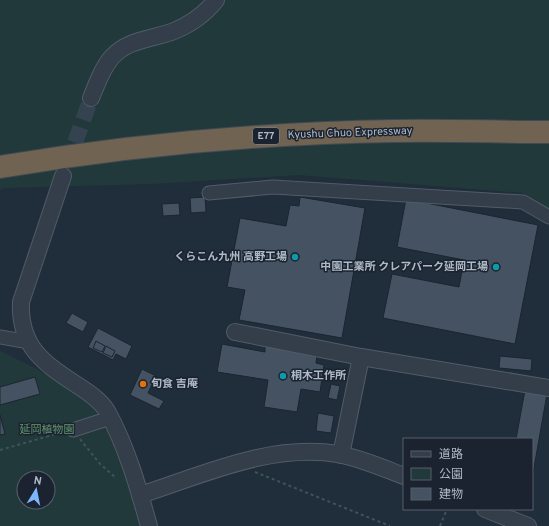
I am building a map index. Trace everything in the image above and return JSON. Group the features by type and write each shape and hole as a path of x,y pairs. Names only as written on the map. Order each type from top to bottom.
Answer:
{"highway":[{"name":"Kyushu Chuo Expressway","path":"0,167 120,149 263,136 395,131 544,132"}],"street":[{"path":"92,98 103,71 113,56 134,43 174,31 189,23 204,14 216,0"},
{"path":"63,176 21,302 20,319 24,335 36,354 63,376 91,394 106,410 123,446 149,526"},
{"path":"209,193 273,187 523,202 549,217"},
{"path":"235,332 361,357 549,388"},
{"path":"0,337 29,342"},
{"path":"341,455 361,357"},
{"path":"72,430 110,418"},
{"path":"140,495 256,458 283,453 341,455 376,465 403,476"},
{"path":"488,510 528,526"}],"path":[{"path":"0,450 72,430 100,464 116,478"},
{"path":"253,471 390,526"},
{"path":"440,526 447,510"}],"green space":[{"path":"0,0 549,0 549,210 523,193 298,175 152,184 5,188 0,190"},
{"name":"延岡植物園","path":"0,351 57,380 85,400 96,410 104,420 116,444 143,526 0,526"}],"building":[{"path":"205,197 206,212 191,213 190,198"},
{"name":"くらこん九州 高野工場","path":"300,197 365,208 342,338 239,320 245,290 227,287 240,218 286,226 290,205 299,206"},
{"name":"中園工業所 クレアパーク延岡工場","path":"406,199 538,225 515,344 383,318 392,274 459,287 464,260 397,247"},
{"path":"179,203 180,215 163,216 162,204"},
{"path":"72,313 88,322 83,332 66,323"},
{"path":"98,328 132,346 126,359 116,354 113,360 88,347"},
{"path":"96,341 105,346 102,352 93,348"},
{"name":"桐木工作所","path":"222,344 265,352 265,346 317,355 316,363 324,365 320,392 301,389 297,412 264,407 268,380 217,372"},
{"path":"106,346 115,351 112,357 103,353"},
{"path":"500,356 532,359 531,371 499,368"},
{"name":"旬食 吉庵","path":"142,369 156,376 148,393 164,401 159,409 130,395"},
{"path":"35,377 40,394 0,405 0,387"},
{"path":"331,384 340,386 337,400 328,398"},
{"path":"525,390 547,394 533,473 533,438 516,438"},
{"path":"318,413 334,416 331,433 316,431"},
{"path":"0,415 5,434 0,435"}],"tunnel":[{"path":"67,165 91,98"}],"place":[{"name":"くらこん九州 高野工場","path":"295,257"},
{"name":"中園工業所 クレアパーク延岡工場","path":"496,267"},
{"name":"桐木工作所","path":"283,376"},
{"name":"旬食 吉庵","path":"143,384"}]}
